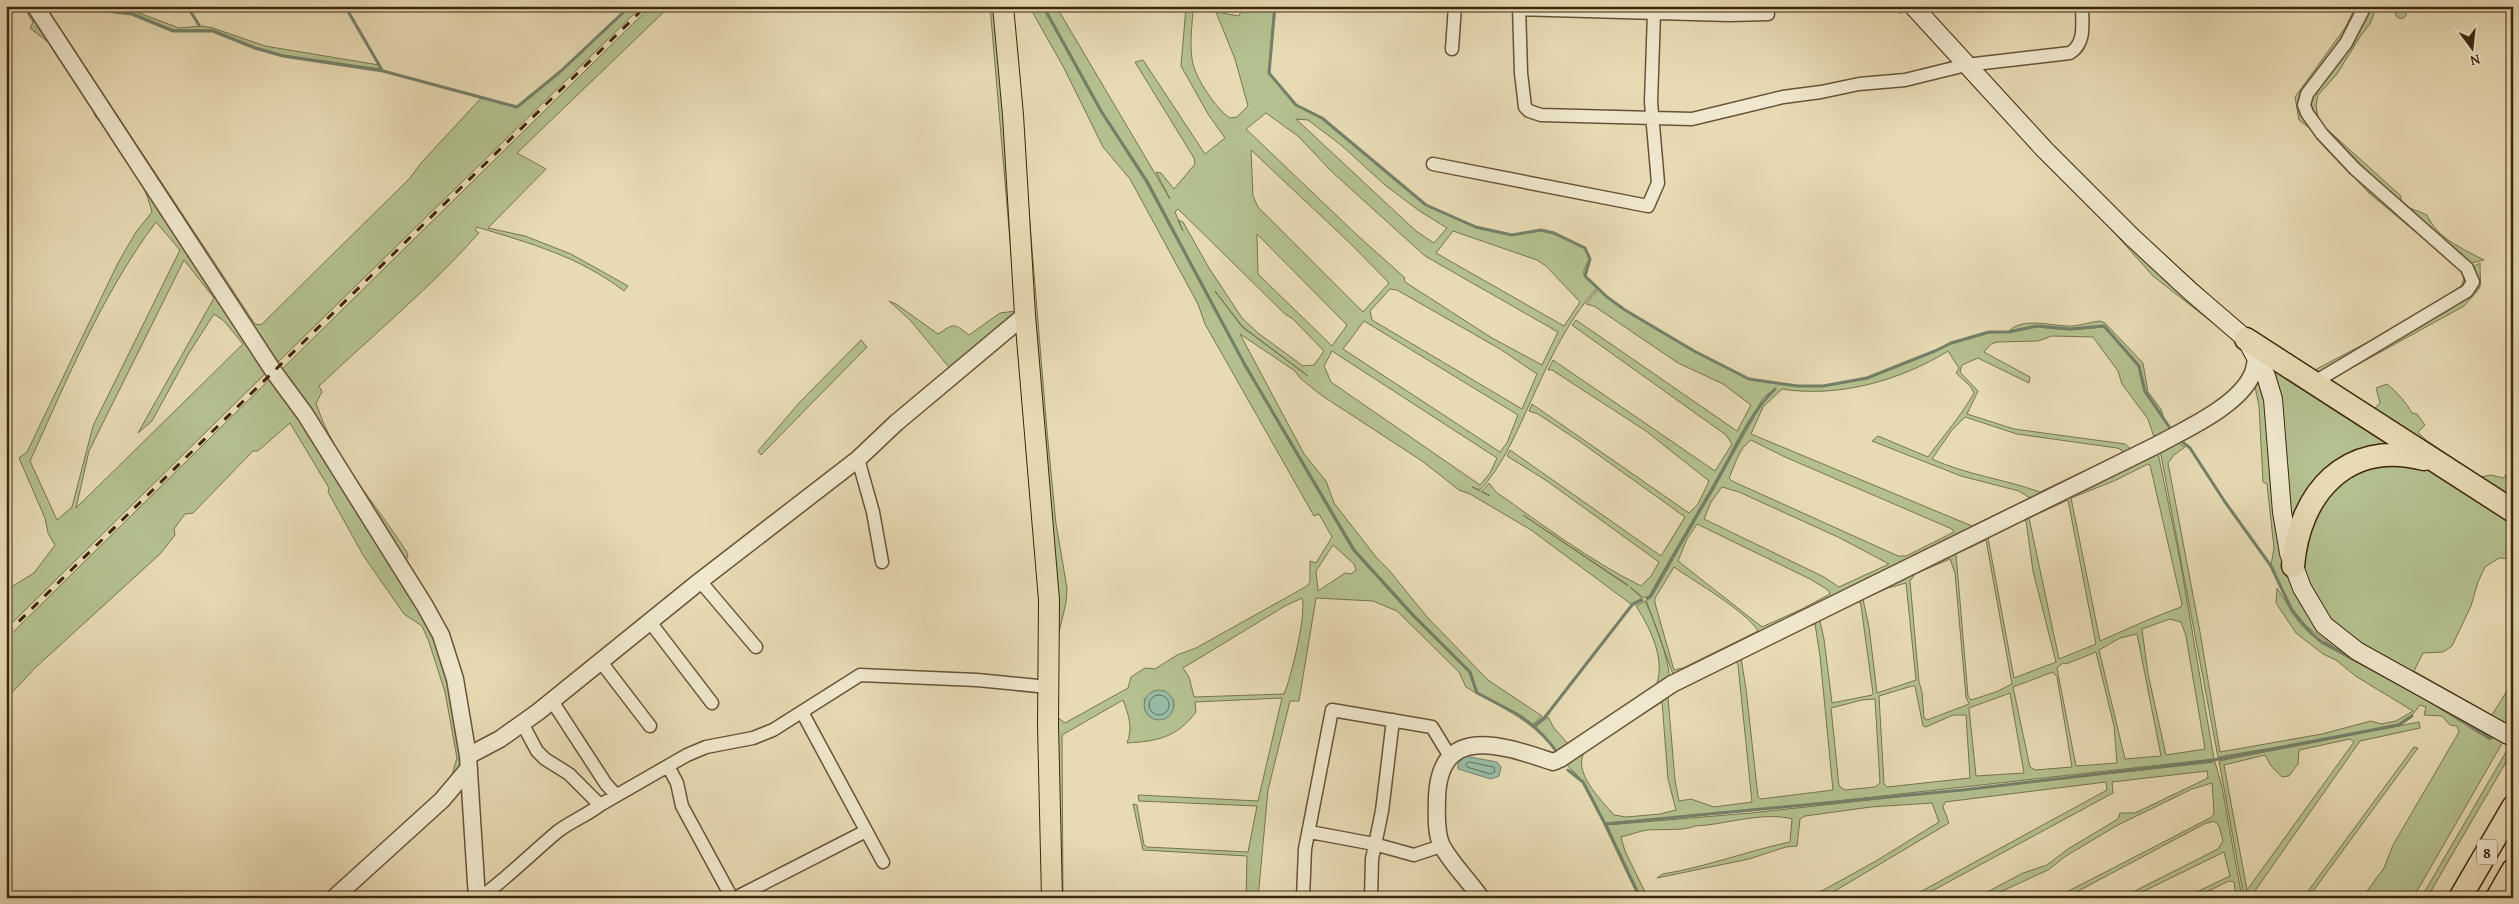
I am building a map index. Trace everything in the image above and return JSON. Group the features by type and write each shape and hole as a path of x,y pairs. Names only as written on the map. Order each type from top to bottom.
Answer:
{"highway":[{"path":"2251,347 2313,383 2513,511"},
{"path":"2293,566 2298,532 2313,498 2322,486 2342,469 2365,458 2404,454 2444,466"},
{"name":"8","path":"2460,898 2513,807"},
{"name":"8","path":"2496,898 2513,870"}],"main road":[{"path":"1002,6 1013,115 1025,315 1049,600 1048,687 1052,898"},
{"path":"1913,6 2045,150 2132,237 2251,347 2266,376 2273,399 2282,512 2293,566 2313,609 2332,634 2357,651 2508,735"}],"street":[{"path":"35,6 274,372 305,414 425,606 440,635 453,668 468,762 478,898"},
{"path":"1452,49 1455,6"},
{"path":"1768,14 1654,14 1519,8 1521,73 1525,107 1529,111 1559,116 1692,119 1783,97 1859,84 1906,80 1966,65 2070,53 2078,48 2082,41 2082,6"},
{"path":"2313,383 2467,291 2473,282 2467,268 2361,176 2322,134 2307,113 2304,105 2307,94 2346,43 2365,6"},
{"path":"1433,164 1648,206 1658,183 1654,158 1651,102 1654,14"},
{"path":"334,898 442,800 468,762 552,701 700,581 858,459 896,423 1025,315"},
{"path":"1481,898 1442,846 1437,810 1438,784 1442,767 1449,755 1463,747 1500,747 1521,751 1553,762 1560,759 1672,684 2157,445 2204,419 2242,390 2253,373 2251,347"},
{"path":"858,459 873,512 882,562"},
{"path":"700,581 756,647"},
{"path":"650,622 712,703"},
{"path":"600,662 650,726"},
{"path":"478,898 558,831 576,819 586,816 616,795 706,747 753,738 773,730 860,675 977,680 1048,687"},
{"path":"552,701 606,784 616,795"},
{"path":"1303,898 1305,849 1310,832 1332,710 1432,727 1449,755"},
{"path":"802,712 883,862"},
{"path":"1371,898 1374,844 1382,811 1393,720"},
{"path":"522,723 537,751 545,759 570,774 600,805"},
{"path":"668,766 677,783 682,806 734,898 866,831"},
{"path":"1310,832 1374,844 1414,855 1442,846"}],"shaded area":[{"path":"23,6 29,6 268,371 6,629 6,587 8,589 34,573 55,545 48,533 45,518 19,458 27,452 118,263 136,232 152,212 143,186 129,161 95,116 92,108 48,42 30,28 33,22","holes":["156,222 180,250 93,426 72,507 57,520 30,461 102,308 119,278","184,260 214,298 138,433 152,421 189,353 214,314 224,321 243,344 76,508 89,451"]},
{"path":"39,6 50,6 47,9 255,324 261,325 410,178 421,163 482,97 517,108 561,72 631,6 642,6 274,366"},
{"path":"65,6 115,8 134,11 179,28 201,26 213,28 265,46 379,65 381,69 283,55 240,43 213,30 173,30 132,13"},
{"path":"651,6 670,6 517,153 546,169 488,228 525,236 571,254 628,286 624,291 607,279 554,252 477,227 475,230 479,233 441,273 319,386 322,392 316,403 324,424 357,481 408,554 405,566 280,371"},
{"path":"990,6 998,6 1021,316 953,372 910,320 889,301 938,334 954,326 969,335 1000,313 1016,311"},
{"path":"1029,6 1042,6 1101,112 1146,182 1244,365 1353,551 1413,617 1469,672 1476,693 1466,687 1459,672 1397,611 1373,601 1316,598 1299,701 1290,701 1268,790 1258,898 1246,898 1247,856 1143,850 1133,804 1137,805 1144,845 1147,847 1248,852 1257,806 1139,801 1138,795 1258,801 1282,698 1195,702 1196,712 1189,721 1174,733 1148,741 1127,743 1130,722 1123,700 1062,735 1063,898 1055,898 1022,127 1056,524 1067,588 1066,603 1057,640 1057,717 1065,723 1128,688 1131,677 1145,668 1155,669 1177,655 1196,648 1307,586 1310,582 1310,561 1316,563 1332,537 1319,514 1314,516 1205,324 1198,304 1130,179 1103,147 1064,68","holes":["1333,545 1354,564 1356,570 1351,574 1345,573 1318,591 1316,571","1302,598 1300,631 1294,661 1284,694 1194,697 1189,677 1183,668 1285,606","1144,699 1173,699 1174,706 1171,713 1146,712"]},
{"path":"1044,6 1056,6 1170,199 1156,172 1161,173 1174,189 1195,164 1194,158 1135,62 1143,60 1205,154 1225,138 1208,114 1181,66 1186,7 1193,10 1191,51 1195,71 1213,101 1230,118 1237,117 1248,106 1235,59 1216,12 1239,16 1243,6 1274,6 1269,73 1296,105 1322,119 1426,205 1476,228 1512,235 1541,231 1554,234 1585,248 1589,259 1584,270 1584,276 1598,287 1565,332 1500,464 1480,490 1472,487 1490,496 1482,491 1489,483 1496,492 1567,542 1641,586 1651,576 1659,562 1547,481 1507,456 1510,450 1661,556 1685,517 1579,441 1538,414 1529,411 1532,404 1689,513 1698,504 1709,481 1646,431 1552,370 1548,370 1553,360 1715,471 1732,444 1726,435 1572,325 1576,320 1737,431 1751,405 1723,384 1678,363 1594,306 1586,304 1599,288 1606,297 1625,310 1694,351 1749,379 1798,386 1824,386 1867,379 1951,344 1989,333 2037,327 2070,330 2104,327 2138,366 2144,392 2170,429 2217,405 2229,396 2245,376 2248,365 2247,358 2236,341 2153,276 2094,210 2057,174 1957,68 1962,67 2073,182 2188,295 2236,335 2250,353 2252,361 2249,374 2241,387 2214,410 2181,429 1679,677 1674,677 1646,600 1651,598 1761,405 1775,389 1763,398 1649,596 1644,598 1630,587 1642,598 1631,604 1531,530 1470,494 1459,490 1422,461 1321,395 1300,378 1295,371 1240,334 1304,454 1326,481 1334,503 1376,557 1427,617 1488,680 1542,716 1533,724 1519,714 1477,692 1471,672 1414,616 1355,550 1245,364 1148,181 1102,111","holes":["1266,113 1298,136 1331,171 1425,256 1558,332 1542,365 1492,338 1405,282 1404,277 1357,235 1246,129","1296,119 1308,120 1341,145 1385,185 1418,210 1447,228 1434,243 1416,231","1251,150 1353,246 1389,283 1363,312 1258,207 1253,196","1178,209 1324,351 1314,365 1303,366 1258,333 1242,318 1209,268 1183,222 1178,220 1175,212","1453,231 1537,260 1546,266 1580,302 1564,326 1436,253","1257,234 1347,325 1332,346 1258,274","1390,289 1397,290 1500,349 1537,374 1522,409 1372,320 1370,311","1215,291 1243,327 1308,376 1242,327","1364,321 1518,415 1507,443 1500,452 1343,349","2052,336 2093,337 2118,371 2122,384 2148,419 2154,437 2132,450 2125,444 2014,429 1967,414 1978,391 1960,372 1962,365 1978,358 2029,383 2030,377 1984,352 1991,344 1997,342 2038,341","1332,351 1497,458 1490,473 1480,485 1331,382 1324,366","1948,351 1959,368 1956,373 1971,387 1974,393 1958,418 1928,457 1878,436 1872,441 1961,476 2019,491 2030,498 1972,526 1751,434 1763,407 1782,389 1824,391 1868,385 1910,371","1965,417 2017,434 2122,450 2122,453 2040,492 1959,469 1932,459 1952,430","1751,440 1785,457 1952,529 1954,532 1906,556 1898,556 1732,481 1729,478 1740,452","1722,487 1739,492 1840,538 1889,564 1839,587 1824,577 1704,519 1711,502","1523,515 1628,585 1628,586","1697,524 1810,579 1828,590 1830,594 1762,627 1678,561 1687,539","1674,567 1732,606 1752,623 1758,631 1683,668 1674,670 1655,603 1655,598"]},
{"path":"2356,6 2362,6 2358,16 2308,87 2313,131 2299,120 2295,97 2345,28"},
{"path":"2368,6 2377,6 2370,24 2337,74 2318,95 2316,106 2319,122 2401,196 2401,200 2410,208 2427,215 2437,230 2451,242 2484,260 2468,264 2388,196 2316,123 2308,97"},
{"path":"2401,7 2407,13 2401,19 2395,13"},
{"path":"2313,134 2320,135 2465,269 2469,283 2315,377 2309,373 2368,342 2456,290 2462,285 2464,277 2460,269 2369,193"},
{"path":"2106,201 2231,315 2232,322"},
{"path":"2480,263 2480,287 2464,306 2328,381 2373,410 2380,403 2376,388 2387,384 2401,397 2412,413 2417,414 2425,425 2418,432 2426,440 2481,477 2491,475 2503,478 2513,468 2513,506 2322,383 2333,373 2466,295 2475,283 2471,268"},
{"path":"2100,321 2105,323 2143,363 2148,392 2161,409 2163,416 2145,391 2139,366 2104,326 2070,329 2037,326 2009,331 2023,324 2031,323 2073,326"},
{"path":"861,340 867,347 761,455 758,451 799,403"},
{"path":"2266,360 2403,447 2368,452 2294,534"},
{"path":"2259,369 2308,611 2504,740 2413,898 2362,898 2384,868 2393,845 2459,732 2457,726 2450,725 2442,716 2424,715 2426,707 2420,705 2413,714 2398,724 2337,737 2218,757 2160,450 2178,443 2185,447 2174,455 2168,463 2200,632 2220,752 2322,734 2371,721 2381,724 2396,721 2413,711 2357,677 2336,660 2323,654 2296,633 2276,603 2277,588 2300,624 2321,643 2426,700 2490,740 2493,738 2426,696 2335,648 2306,626 2292,608 2271,565 2274,548 2267,484 2263,482 2259,406 2253,377"},
{"path":"273,376 301,416 444,653 462,764 455,777 451,778 457,758 445,692 422,626 404,614 363,555 328,492 329,488 290,423 258,451 253,451 193,513 185,514 174,529 175,535 160,554 35,668 6,699 6,639"},
{"path":"2158,453 2180,560 2214,759 1739,812 1605,823 1584,782 1564,762 1674,685","holes":["2148,464 2150,465 2182,604 2181,607 2100,641 2071,498 2114,481","2068,500 2096,644 2059,659 2029,518","2023,520 2026,521 2033,571 2056,662 2014,678 1988,538","1986,540 2012,684 1996,692 1971,700 1968,696 1956,554","1950,559 1955,573 1966,697 1969,704 1927,720 1924,718 1922,692 1919,682 1910,581 1915,574","1906,583 1916,680 1877,693 1869,627 1863,599 1888,588","1855,602 1860,602 1872,695 1832,703 1820,621 1825,615","2170,619 2181,622 2186,636 2205,749 2166,755 2148,674 2142,629","1815,624 1820,656 1833,790 1761,799 1758,797 1741,658","2137,634 2161,756 2125,759 2099,650 2120,638","2096,652 2114,726 2117,763 2076,766 2057,668 2063,663 2066,664","1735,660 1738,665 1752,802 1714,807 1691,799 1679,801 1675,781 1668,697 1684,685","2053,672 2057,677 2072,767 2035,770 2030,767 2013,687","1915,686 1923,726 1926,727 1953,715 1966,715 1970,778 1887,787 1884,784 1879,696","2010,693 2024,773 1976,776 1969,708","1875,699 1880,783 1875,787 1845,790 1839,786 1831,708 1862,700","1662,702 1668,779 1676,810 1660,814 1626,817 1614,815 1589,784 1582,766 1582,758 1586,750"]},
{"path":"2415,460 2513,518 2513,559 2499,558 2485,567 2478,582 2471,606 2452,646 2443,652 2423,653 2414,671 2492,715 2513,681 2513,724 2508,732 2339,635 2305,582 2301,539 2343,474"},
{"path":"1645,601 1664,650 1669,670 1668,682 1663,688 1560,757 1536,726 1548,717 1554,728 1569,745 1654,690 1658,680 1659,669 1656,647 1647,625 1636,606"},
{"path":"2419,722 2420,728 2360,741 2250,898 2244,898 2219,761","holes":["2350,739 2354,742 2247,890 2224,765 2265,755 2271,766 2282,777 2289,776 2298,764 2299,750"]},
{"path":"2513,740 2513,750 2427,898 2421,898"},
{"path":"2414,747 2418,748 2308,898 2303,898"},
{"path":"2215,762 2222,787 2242,898 2236,898 2234,882 2229,881 2194,898 2184,898 2230,876 2224,852 2130,898 2121,898 2218,849 2223,841 2219,826 2214,821 2204,824 2067,897 2055,898 2210,818 2214,814 2212,783 2192,789 2116,826 2066,856 2048,870 1987,898 1976,898 2023,873 2047,865 2068,849 2118,819 2120,813 2135,813 2208,778 2207,771 2112,782 2113,793 1919,898 1909,898 2107,790 2106,782 1945,802 1943,807 1949,823 1823,898 1809,898 1876,861 1939,822 1932,803 1871,807 1805,816 1800,819 1797,846 1786,847 1749,859 1657,878 1663,874 1790,842 1792,819 1756,817 1685,829 1641,831 1621,837 1625,851 1648,898 1641,898 1607,825 1751,813"}],"water":[{"path":"1159,690 1165,691 1173,699 1173,711 1165,719 1159,720 1153,719 1145,711 1144,705 1145,699 1153,691"},
{"path":"1464,756 1497,762 1501,767 1499,776 1491,779 1458,769 1458,764"}],"waterway":[{"path":"63,6 132,14 173,31 213,31 255,48 283,56 383,71 517,107 561,71 630,6"},
{"path":"187,6 199,25"},
{"path":"345,6 382,70"},
{"path":"1043,6 1101,111 1147,182 1245,365 1354,550 1414,616 1470,672 1477,693 1511,711 1532,725 1558,754"},
{"path":"1275,6 1269,73 1296,105 1322,118 1426,205 1476,227 1512,235 1541,230 1554,233 1585,248 1590,259 1585,276 1607,297 1625,310 1694,351 1749,379 1798,386 1823,386 1867,378 1951,343 1989,332 2009,332 2037,326 2070,329 2104,326 2139,366 2145,391 2170,428"},
{"path":"1894,6 1900,12 1908,10"},
{"path":"1949,6 1983,11 1998,6"},
{"path":"1647,598 1650,597 1708,497 1746,426 1764,400 1775,389"},
{"path":"2180,440 2190,448 2225,502 2271,566 2292,611 2311,633 2321,641 2353,659"},
{"path":"1534,726 1545,717 1632,605 1642,600"},
{"path":"2444,709 2490,738"},
{"path":"1568,770 1583,782 1605,824 1962,790 2208,761 2399,725 2412,716"},
{"path":"1605,824 1640,898"}],"railway":[{"path":"6,634 646,6"}]}
